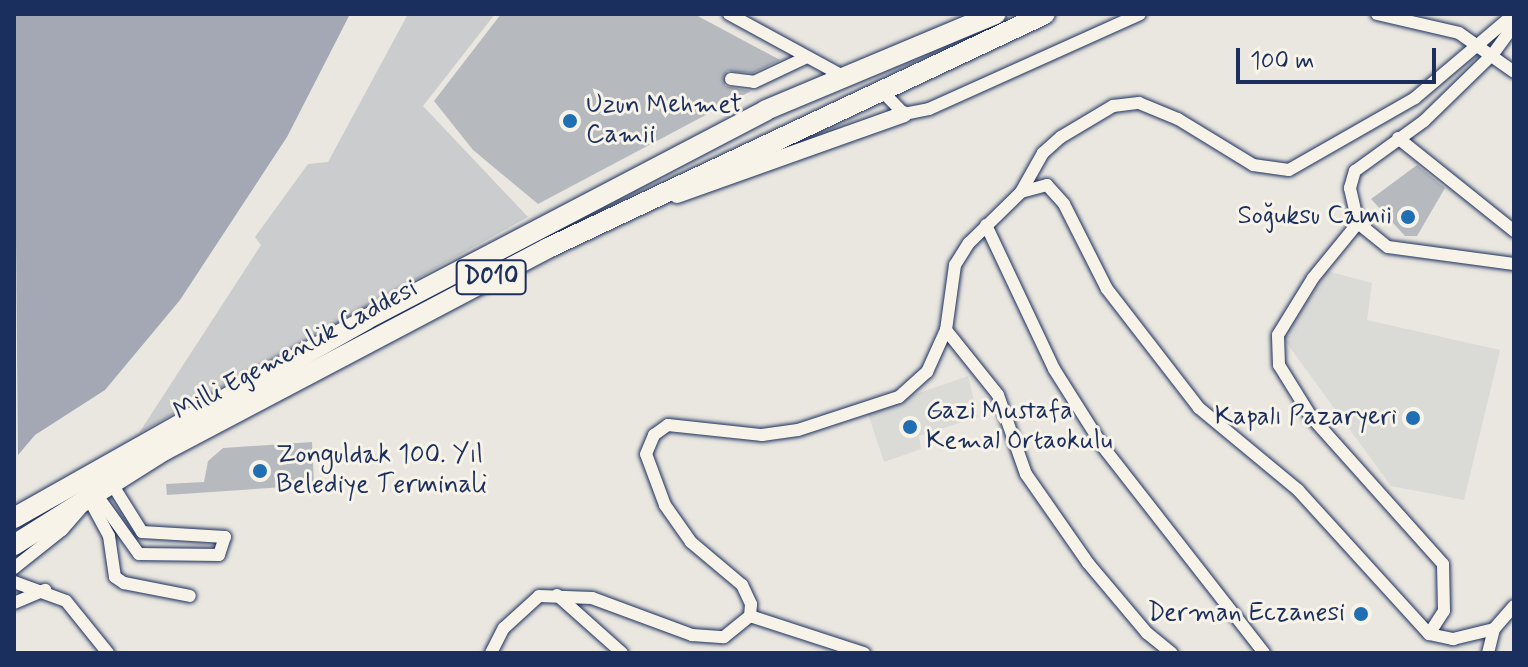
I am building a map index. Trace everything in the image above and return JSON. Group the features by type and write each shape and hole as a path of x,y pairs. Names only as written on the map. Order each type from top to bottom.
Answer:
{"highway":[{"name":"Milli Egemenlik Caddesi","path":"14,545 100,480 239,391 766,110 869,63 996,14"},
{"name":"Milli Egemenlik Caddesi","path":"14,518 165,450 604,220 853,100 1045,14"},
{"path":"869,63 880,89"},
{"path":"841,75 853,100"}],"main road":[{"path":"853,100 869,115 900,115"},
{"path":"604,220 900,115"}],"street":[{"path":"729,14 841,75"},
{"path":"880,89 900,115 943,102 1140,14"},
{"path":"1377,14 1459,33 1479,43 1514,72"},
{"path":"491,653 520,608 539,596 592,598 692,635 724,637 750,616 751,604 742,585 691,542 665,505 646,454 654,435 668,425 762,435 854,416 899,397 927,372 946,330 955,265 986,225 1021,192 1043,153 1061,137 1113,106 1139,103 1178,119 1253,165 1289,170 1415,98 1514,14"},
{"path":"1514,25 1493,54 1424,121 1355,171 1350,188 1358,223 1388,247 1514,264"},
{"path":"731,79 754,82 805,58"},
{"path":"1398,138 1514,231"},
{"path":"1021,192 1047,185 1057,193 1107,289 1199,408 1298,490 1429,634 1453,639 1494,629"},
{"path":"1358,223 1313,278 1278,335 1279,365 1310,415 1443,564 1444,611 1429,634"},
{"path":"986,225 1054,369 1104,448 1264,653"},
{"path":"946,330 998,395 1026,474 1088,563 1147,633 1172,653"},
{"path":"100,480 142,532 225,537 219,555 139,554 100,480"},
{"path":"14,568 62,530 100,480"},
{"path":"100,480 115,577 124,583 190,596"},
{"path":"14,582 45,590 66,601 108,653"},
{"path":"14,603 45,590"},
{"path":"557,595 622,653"},
{"path":"1488,653 1494,629 1514,606"},
{"path":"750,616 864,653"}],"shaded area":[{"path":"14,14 350,14 287,137 180,300 105,390 35,435 18,455"},
{"path":"408,14 495,14 423,106 528,217 139,433 261,245 255,237 308,164 328,162"},
{"name":"Kapalı Pazaryeri","path":"1327,271 1372,283 1367,320 1500,350 1464,500 1391,486 1283,338"},
{"name":"Gazi Mustafa Kemal Ortaokulu","path":"968,376 978,417 919,436 921,449 884,462 867,411"}],"building":[{"name":"Uzun Mehmet Camii","path":"501,14 694,14 780,60 753,73 727,71 725,86 751,91 538,204 473,150 434,101"},
{"name":"Soğuksu Camii","path":"1417,165 1445,188 1417,236 1405,236 1371,199"},
{"name":"Zonguldak 100. Yıl Belediye Terminali","path":"312,442 314,485 167,495 166,484 204,482 208,461 223,448"}],"place":[{"name":"Uzun Mehmet Camii","path":"570,121"},
{"name":"Soğuksu Camii","path":"1408,217"},
{"name":"Kapalı Pazaryeri","path":"1413,418"},
{"name":"Gazi Mustafa Kemal Ortaokulu","path":"910,427"},
{"name":"Zonguldak 100. Yıl Belediye Terminali","path":"260,471"},
{"name":"Derman Eczanesi","path":"1361,614"}]}
